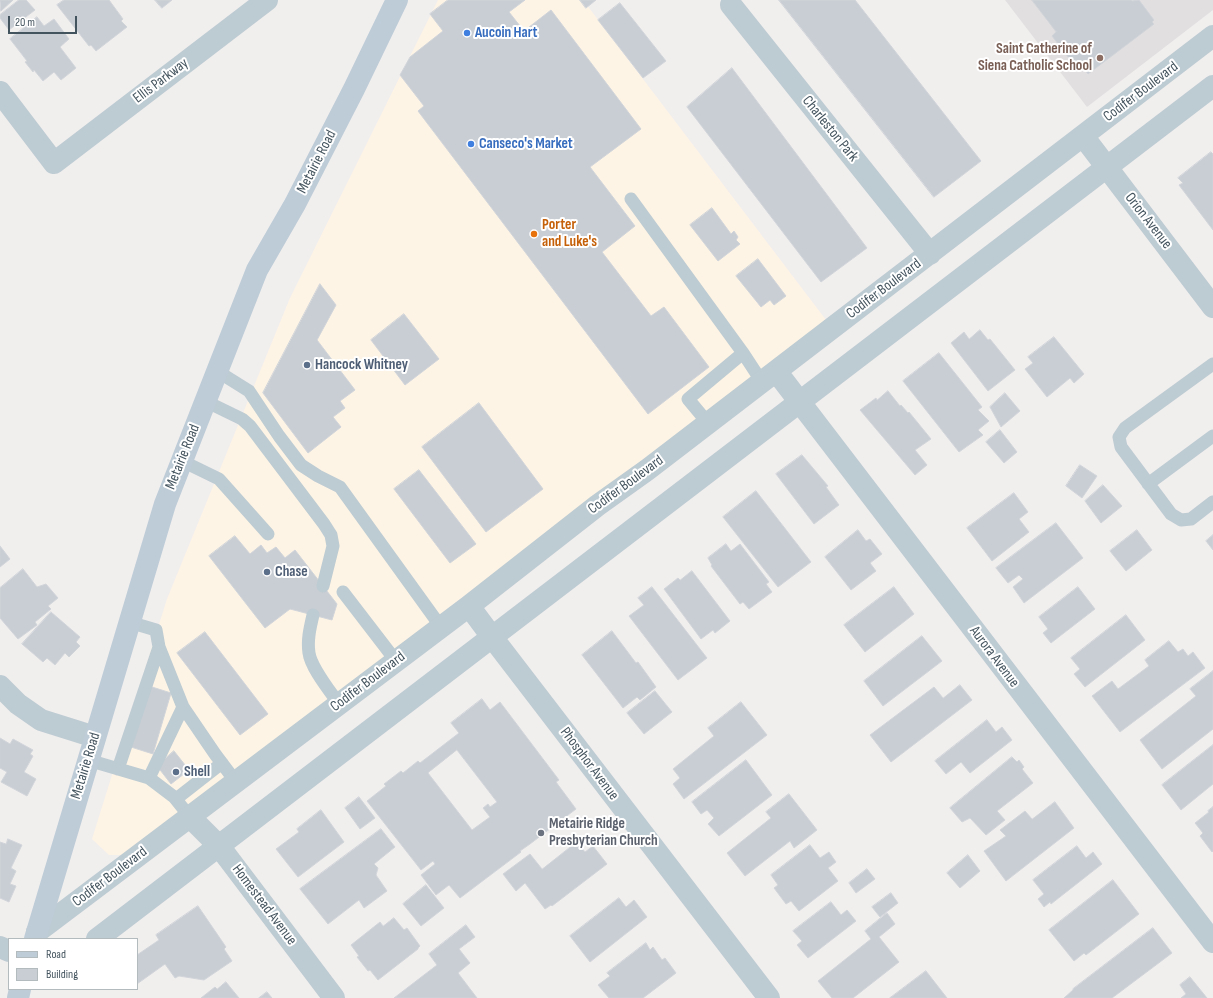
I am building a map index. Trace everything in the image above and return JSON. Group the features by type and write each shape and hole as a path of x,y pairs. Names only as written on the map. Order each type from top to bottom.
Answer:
{"main road":[{"name":"Metairie Road","path":"36,936 165,504 257,270 295,204 354,89 397,0"}],"street":[{"name":"Ellis Parkway","path":"0,92 54,163 268,0"},
{"name":"Charleston Park","path":"731,5 930,254"},
{"name":"Codifer Boulevard","path":"36,936 190,817 469,606 598,505 708,424 1213,36"},
{"path":"98,938 1213,86"},
{"name":"Orion Avenue","path":"1083,136 1213,307"},
{"name":"Aurora Avenue","path":"769,376 799,402 1213,942"},
{"name":"Phosphor Avenue","path":"469,606 769,998"},
{"path":"0,686 18,704 41,720 95,737"},
{"name":"Homestead Avenue","path":"190,817 219,846 334,998"},
{"path":"19,998 31,990"}],"lane":[{"path":"631,199 743,353 769,376"},
{"path":"708,424 688,399 743,353"},
{"path":"1213,364 1125,428 1119,437 1121,447 1171,514 1182,520 1191,520 1213,502"},
{"path":"217,371 249,391 279,436 301,465 318,476 340,487 440,627"},
{"path":"206,401 242,419 250,426 331,535 333,546 323,586"},
{"path":"1148,484 1213,436"},
{"path":"182,461 219,479 268,534"},
{"path":"343,592 396,661"},
{"path":"313,615 308,640 309,654 314,667 339,704"},
{"path":"129,622 156,630 159,647 183,707 236,782"},
{"path":"118,769 159,647"},
{"path":"149,778 183,707"},
{"path":"88,760 149,778 176,799 190,817"},
{"path":"176,799 222,763"}],"shaded area":[{"path":"438,0 583,0 826,320 125,855 109,855 92,839 167,599 290,298"},
{"name":"Saint Catherine of Siena Catholic School","path":"1005,0 1213,0 1213,10 1087,107"}],"building":[{"path":"0,0 13,0 1,11"},
{"path":"19,0 26,0 35,10 9,30 0,18 0,15"},
{"path":"64,0 109,0 123,19 121,21 127,27 96,51 91,45 89,46 57,5"},
{"path":"155,0 172,0 162,8"},
{"path":"448,0 525,0 509,12 524,31 551,10 641,129 590,167 635,226 602,252 651,316 664,307 709,367 648,414 418,111 424,106 400,75 410,57 443,31 430,14"},
{"path":"580,0 596,0 586,8"},
{"path":"779,0 855,0 981,161 934,197"},
{"path":"1032,0 1139,0 1154,20 1152,22 1154,24 1088,74 1079,62 1075,66 1052,36 1056,32"},
{"path":"620,3 666,61 643,78 598,20"},
{"path":"37,17 44,26 54,19 69,39 60,47 76,68 61,80 54,72 43,81 25,62 27,61 10,39"},
{"path":"732,68 867,248 821,282 687,107"},
{"path":"1211,152 1213,154 1213,230 1179,185 1183,183 1178,178"},
{"path":"712,208 731,234 734,231 738,237 736,240 740,244 718,261 690,225"},
{"path":"758,259 786,296 774,305 770,300 761,307 736,276"},
{"name":"Hancock Whitney","path":"320,284 336,305 317,340 355,390 340,401 345,408 333,417 341,427 308,453 263,393"},
{"path":"404,314 439,359 405,385 371,340"},
{"path":"980,330 988,340 990,339 1015,370 988,391 951,343 964,332 969,339"},
{"path":"1054,337 1084,374 1074,383 1070,378 1047,397 1025,369 1033,363 1028,357"},
{"path":"939,353 982,407 978,410 989,421 978,430 983,435 959,452 903,381"},
{"path":"888,391 900,406 901,405 908,413 909,412 931,439 915,450 927,465 915,475 860,410 876,398 877,400"},
{"path":"1005,393 1020,411 1001,427 990,407"},
{"path":"479,403 543,489 486,532 422,447"},
{"path":"1000,430 1017,452 1004,463 986,442"},
{"path":"802,455 828,486 826,487 839,505 814,524 776,474"},
{"path":"1080,465 1097,476 1082,498 1066,486"},
{"path":"419,470 476,544 450,563 394,489"},
{"path":"1103,485 1122,506 1101,523 1085,501"},
{"path":"756,491 811,562 778,587 723,517"},
{"path":"1014,493 1028,512 1019,519 1029,532 992,561 967,528"},
{"path":"1056,523 1083,558 1024,603 1013,587 1023,579 1019,575 1008,583 996,568"},
{"path":"858,530 866,541 870,539 882,554 870,563 876,571 851,590 825,557"},
{"path":"1137,530 1152,550 1126,571 1110,551"},
{"path":"1213,535 1213,550 1206,541"},
{"name":"Chase","path":"235,536 250,554 261,545 267,553 276,547 285,558 295,550 337,604 332,620 290,609 265,628 209,556"},
{"path":"726,544 731,551 740,544 769,582 766,584 772,592 749,609 743,602 740,604 711,566 712,565 708,558"},
{"path":"0,546 10,559 0,567"},
{"path":"23,569 37,587 46,584 58,598 48,606 51,609 35,622 37,625 18,639 0,618 0,588"},
{"path":"692,571 730,621 715,633 713,630 701,639 664,589 678,578 680,580"},
{"path":"652,587 707,658 678,680 629,616 644,605 638,598"},
{"path":"894,587 914,614 865,652 844,625"},
{"path":"1078,587 1095,609 1051,643 1043,633 1048,629 1039,617"},
{"path":"51,612 80,637 76,642 80,646 69,657 65,653 55,665 47,658 43,662 22,644"},
{"path":"1126,615 1145,640 1085,687 1074,674 1080,669 1071,658"},
{"path":"612,631 636,663 638,662 656,687 640,700 637,697 623,708 582,655"},
{"path":"205,632 268,714 240,735 177,653"},
{"path":"922,636 942,661 883,706 864,681"},
{"path":"1169,641 1178,652 1183,649 1188,656 1193,652 1205,668 1120,732 1092,696 1112,681 1118,689 1149,666 1145,660"},
{"path":"1213,671 1213,729 1162,769 1140,740 1196,696 1190,689"},
{"path":"960,685 972,700 891,762 870,735 934,687 943,698"},
{"path":"149,686 171,693 153,754 131,747"},
{"path":"655,691 672,712 644,734 627,713"},
{"path":"482,699 490,710 500,702 559,780 556,782 576,809 460,898 449,885 436,895 421,875 435,864 433,861 421,870 367,801 386,786 384,784 401,771 403,773 418,761 420,763 459,733 451,723","holes":["457,750 497,802 490,807 488,804 483,808 490,817 472,830 428,773"]},
{"path":"741,702 767,735 684,799 673,784 680,778 673,769 714,736 708,728"},
{"path":"987,720 996,732 1002,727 1012,740 970,773 961,762 946,774 935,761"},
{"path":"0,738 10,744 13,739 33,750 30,754 33,756 24,772 36,779 27,796 1,782 7,772 0,768"},
{"path":"1213,745 1213,784 1181,810 1162,785"},
{"path":"174,751 189,770 171,784 157,766"},
{"path":"1012,757 1017,762 1019,760 1024,767 1022,769 1033,783 997,811 1005,820 986,835 970,818 962,822 950,808"},
{"path":"746,760 772,795 719,836 708,824 714,818 707,810 701,814 692,802"},
{"path":"789,794 817,830 794,848 790,841 745,876 727,853 771,818 766,812"},
{"path":"359,797 375,818 360,829 345,808"},
{"path":"1055,802 1074,828 1006,881 984,851 1006,836 1000,830 1025,811 1032,819"},
{"path":"1213,807 1212,852 1200,836 1203,833 1195,823"},
{"path":"321,810 344,842 298,877 276,849 299,832 297,829"},
{"path":"381,829 395,847 374,864 378,868 376,875 387,891 364,908 359,900 328,924 300,889"},
{"path":"8,839 22,845 11,868 16,871 10,884 16,886 9,902 0,898 0,842 6,844"},
{"path":"577,842 585,852 593,846 607,864 552,906 551,905 545,909 525,883 516,891 503,874 530,854 542,869"},
{"path":"810,845 820,858 829,852 836,862 828,868 838,881 799,911 791,901 786,904 774,888 778,885 771,875"},
{"path":"1077,846 1086,858 1093,852 1102,864 1051,904 1050,902 1044,907 1038,899 1044,894 1033,880"},
{"path":"968,855 980,871 960,888 947,873"},
{"path":"867,869 875,879 856,893 849,883"},
{"path":"1113,880 1139,914 1086,955 1084,953 1074,961 1049,930"},
{"path":"426,885 444,908 421,926 403,904"},
{"path":"891,893 898,903 880,917 872,907"},
{"path":"619,898 626,907 634,900 647,917 590,962 570,936"},
{"path":"831,902 841,915 847,910 856,921 808,958 797,945 802,941 793,931"},
{"path":"198,906 226,947 224,949 232,961 204,980 179,976 175,978 165,964 138,983 138,954 159,940 156,935"},
{"path":"887,913 895,924 879,937 899,962 853,998 832,998 818,981 871,939 865,931"},
{"path":"394,918 404,930 407,928 420,946 378,980 370,970 368,971 357,957 359,956 351,945 380,922 383,926"},
{"path":"466,925 475,937 459,949 470,963 458,973 477,998 394,998 437,965 429,954"},
{"path":"1153,928 1172,953 1112,998 1064,998 1073,989"},
{"path":"646,943 650,950 653,947 662,960 665,958 676,973 643,998 609,998 598,985 610,976 607,973"},
{"path":"926,971 947,998 890,998"},
{"path":"1190,977 1207,998 1181,998 1186,994 1180,985"},
{"path":"226,982 239,998 201,998 215,987 217,989"},
{"path":"267,992 272,998 259,998"}],"place":[{"name":"Aucoin Hart","path":"467,33"},
{"name":"Saint Catherine of Siena Catholic School","path":"1100,58"},
{"name":"Canseco's Market","path":"471,144"},
{"name":"Porter and Luke's","path":"534,234"},
{"name":"Hancock Whitney","path":"307,365"},
{"name":"Chase","path":"267,572"},
{"name":"Shell","path":"176,772"},
{"name":"Metairie Ridge Presbyterian Church","path":"541,833"}]}
